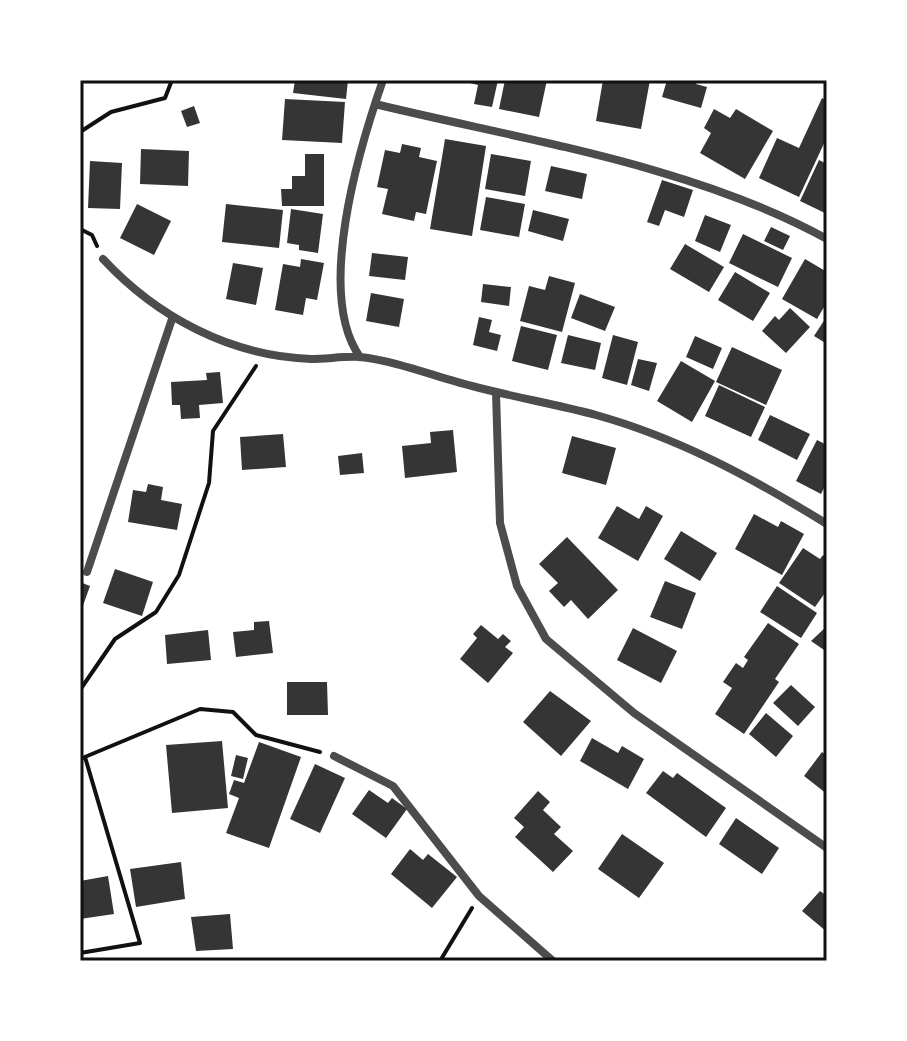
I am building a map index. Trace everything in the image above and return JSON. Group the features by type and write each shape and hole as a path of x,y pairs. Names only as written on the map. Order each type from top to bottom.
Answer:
{"street":[{"path":"360,357 346,332 342,310 341,249 383,80"},
{"path":"375,104 671,174 741,200 827,239"},
{"path":"103,259 126,284 172,319 265,353 310,359 360,357 496,393 597,415 682,445 760,483 827,524"},
{"path":"87,572 172,319"},
{"path":"496,393 500,523 517,586 546,639 634,713 827,848"},
{"path":"334,756 393,786 479,896 553,961"}],"path":[{"path":"80,132 111,112 165,98 172,80"},
{"path":"80,229 92,235 103,259"},
{"path":"80,690 115,639 156,612 179,575 209,483 213,431 265,353"},
{"path":"80,953 140,943 82,758 200,709 233,712 256,735 334,756"},
{"path":"440,961 479,896"}],"building":[{"path":"295,80 348,80 346,99 293,93"},
{"path":"498,80 492,107 474,104 478,85 462,81"},
{"path":"505,80 547,80 539,117 499,109"},
{"path":"603,80 650,80 641,129 596,121"},
{"path":"667,80 697,80 696,84 707,87 701,108 662,97"},
{"path":"822,98 827,101 827,137 799,197 759,178 777,138 799,148"},
{"path":"285,99 345,102 342,143 282,140"},
{"path":"194,106 200,123 187,127 181,111"},
{"path":"714,109 730,118 736,109 773,131 745,179 700,153 711,133 704,128"},
{"path":"445,139 486,146 472,236 430,229"},
{"path":"402,144 421,148 419,157 437,161 426,214 416,212 414,221 382,214 388,189 377,187 385,150 400,153"},
{"path":"141,149 189,151 188,186 140,184"},
{"path":"305,154 324,154 324,206 282,206 281,189 292,189 292,176 305,176"},
{"path":"491,154 531,161 525,196 485,189"},
{"path":"819,160 827,164 827,214 800,201"},
{"path":"90,161 122,163 120,209 88,208"},
{"path":"551,166 587,174 582,199 545,191"},
{"path":"662,180 693,190 684,217 665,210 659,226 647,222"},
{"path":"486,197 525,204 519,237 480,230"},
{"path":"137,204 171,221 154,255 120,238"},
{"path":"226,204 283,210 279,248 222,242"},
{"path":"291,209 323,214 318,253 299,250 299,245 287,243"},
{"path":"533,210 569,219 563,241 528,231"},
{"path":"705,215 731,225 720,252 695,241"},
{"path":"771,227 790,236 783,250 764,241"},
{"path":"743,234 792,258 778,287 729,263"},
{"path":"685,244 724,267 709,292 670,269"},
{"path":"372,253 408,257 405,280 369,276"},
{"path":"301,259 324,263 317,300 306,298 303,315 275,310 283,264 300,267"},
{"path":"805,259 827,272 827,302 817,319 782,299"},
{"path":"233,263 263,268 256,305 226,299"},
{"path":"735,272 770,293 753,321 718,300"},
{"path":"549,276 575,283 562,332 520,321 529,286 545,290"},
{"path":"483,284 511,287 509,306 481,302"},
{"path":"371,293 404,299 399,327 366,321"},
{"path":"580,294 615,307 605,331 571,318"},
{"path":"790,308 810,327 786,353 762,331 775,316 779,320"},
{"path":"827,316 827,344 814,336"},
{"path":"479,317 492,320 489,332 501,335 497,351 473,345"},
{"path":"521,326 557,335 548,370 512,361"},
{"path":"568,335 601,343 595,370 561,363"},
{"path":"613,335 638,342 627,385 602,378"},
{"path":"695,336 722,348 713,369 686,357"},
{"path":"732,347 782,370 766,405 716,382"},
{"path":"638,359 657,363 649,391 631,385"},
{"path":"681,361 715,381 692,422 657,401"},
{"path":"220,372 223,403 199,405 200,418 181,419 180,405 172,405 171,382 207,380 206,373"},
{"path":"719,385 765,407 751,437 705,416"},
{"path":"770,415 810,434 797,460 758,440"},
{"path":"453,430 457,472 405,478 402,446 431,443 430,432"},
{"path":"283,434 286,467 242,470 240,437"},
{"path":"572,436 616,448 606,485 562,473"},
{"path":"817,440 827,445 827,482 821,494 796,481"},
{"path":"362,453 364,473 340,475 338,456"},
{"path":"148,484 163,487 161,500 182,504 177,530 128,522 133,490 146,492"},
{"path":"617,506 639,519 646,506 663,516 638,561 598,538"},
{"path":"754,514 778,527 781,521 804,534 782,575 735,549"},
{"path":"681,531 717,553 700,581 664,559"},
{"path":"567,537 618,590 588,619 571,600 564,607 549,591 558,583 539,564"},
{"path":"803,548 820,559 823,555 827,558 827,590 815,607 779,583"},
{"path":"115,569 153,582 142,616 103,603"},
{"path":"665,581 696,593 682,629 650,617"},
{"path":"80,582 90,586 80,614"},
{"path":"777,586 817,613 801,638 760,612"},
{"path":"269,621 273,653 236,657 233,632 254,630 254,622"},
{"path":"768,623 799,644 775,679 779,682 744,734 715,714 732,688 723,682 736,663 743,668 748,660 744,657"},
{"path":"481,625 498,639 503,634 511,641 505,647 513,653 488,683 460,659 477,638 473,634"},
{"path":"827,626 827,652 811,641"},
{"path":"633,628 677,651 661,683 617,660"},
{"path":"208,630 211,660 167,664 165,635"},
{"path":"287,682 327,682 328,715 287,715"},
{"path":"791,685 815,707 798,726 773,703"},
{"path":"550,691 591,721 561,756 523,722"},
{"path":"766,713 793,736 776,757 749,734"},
{"path":"592,738 618,753 622,746 644,759 628,789 580,761"},
{"path":"222,741 228,808 172,813 166,745"},
{"path":"259,742 301,757 269,848 226,833 239,798 229,794 234,780 244,783"},
{"path":"822,752 827,756 827,794 804,776"},
{"path":"236,755 248,758 243,779 231,776"},
{"path":"315,764 345,778 320,833 290,819"},
{"path":"663,771 673,778 677,773 726,808 706,837 646,793"},
{"path":"369,790 388,803 392,798 407,809 386,838 352,814"},
{"path":"538,791 550,802 543,810 561,827 554,834 573,851 553,872 515,837 524,827 514,818"},
{"path":"736,818 779,848 762,874 719,844"},
{"path":"622,834 664,863 639,898 598,869"},
{"path":"410,849 423,860 428,854 457,877 432,908 391,874"},
{"path":"181,862 185,899 136,907 130,869"},
{"path":"108,876 114,914 80,919 80,881"},
{"path":"820,891 827,896 827,932 802,911"},
{"path":"230,914 233,949 196,951 191,917"}]}
